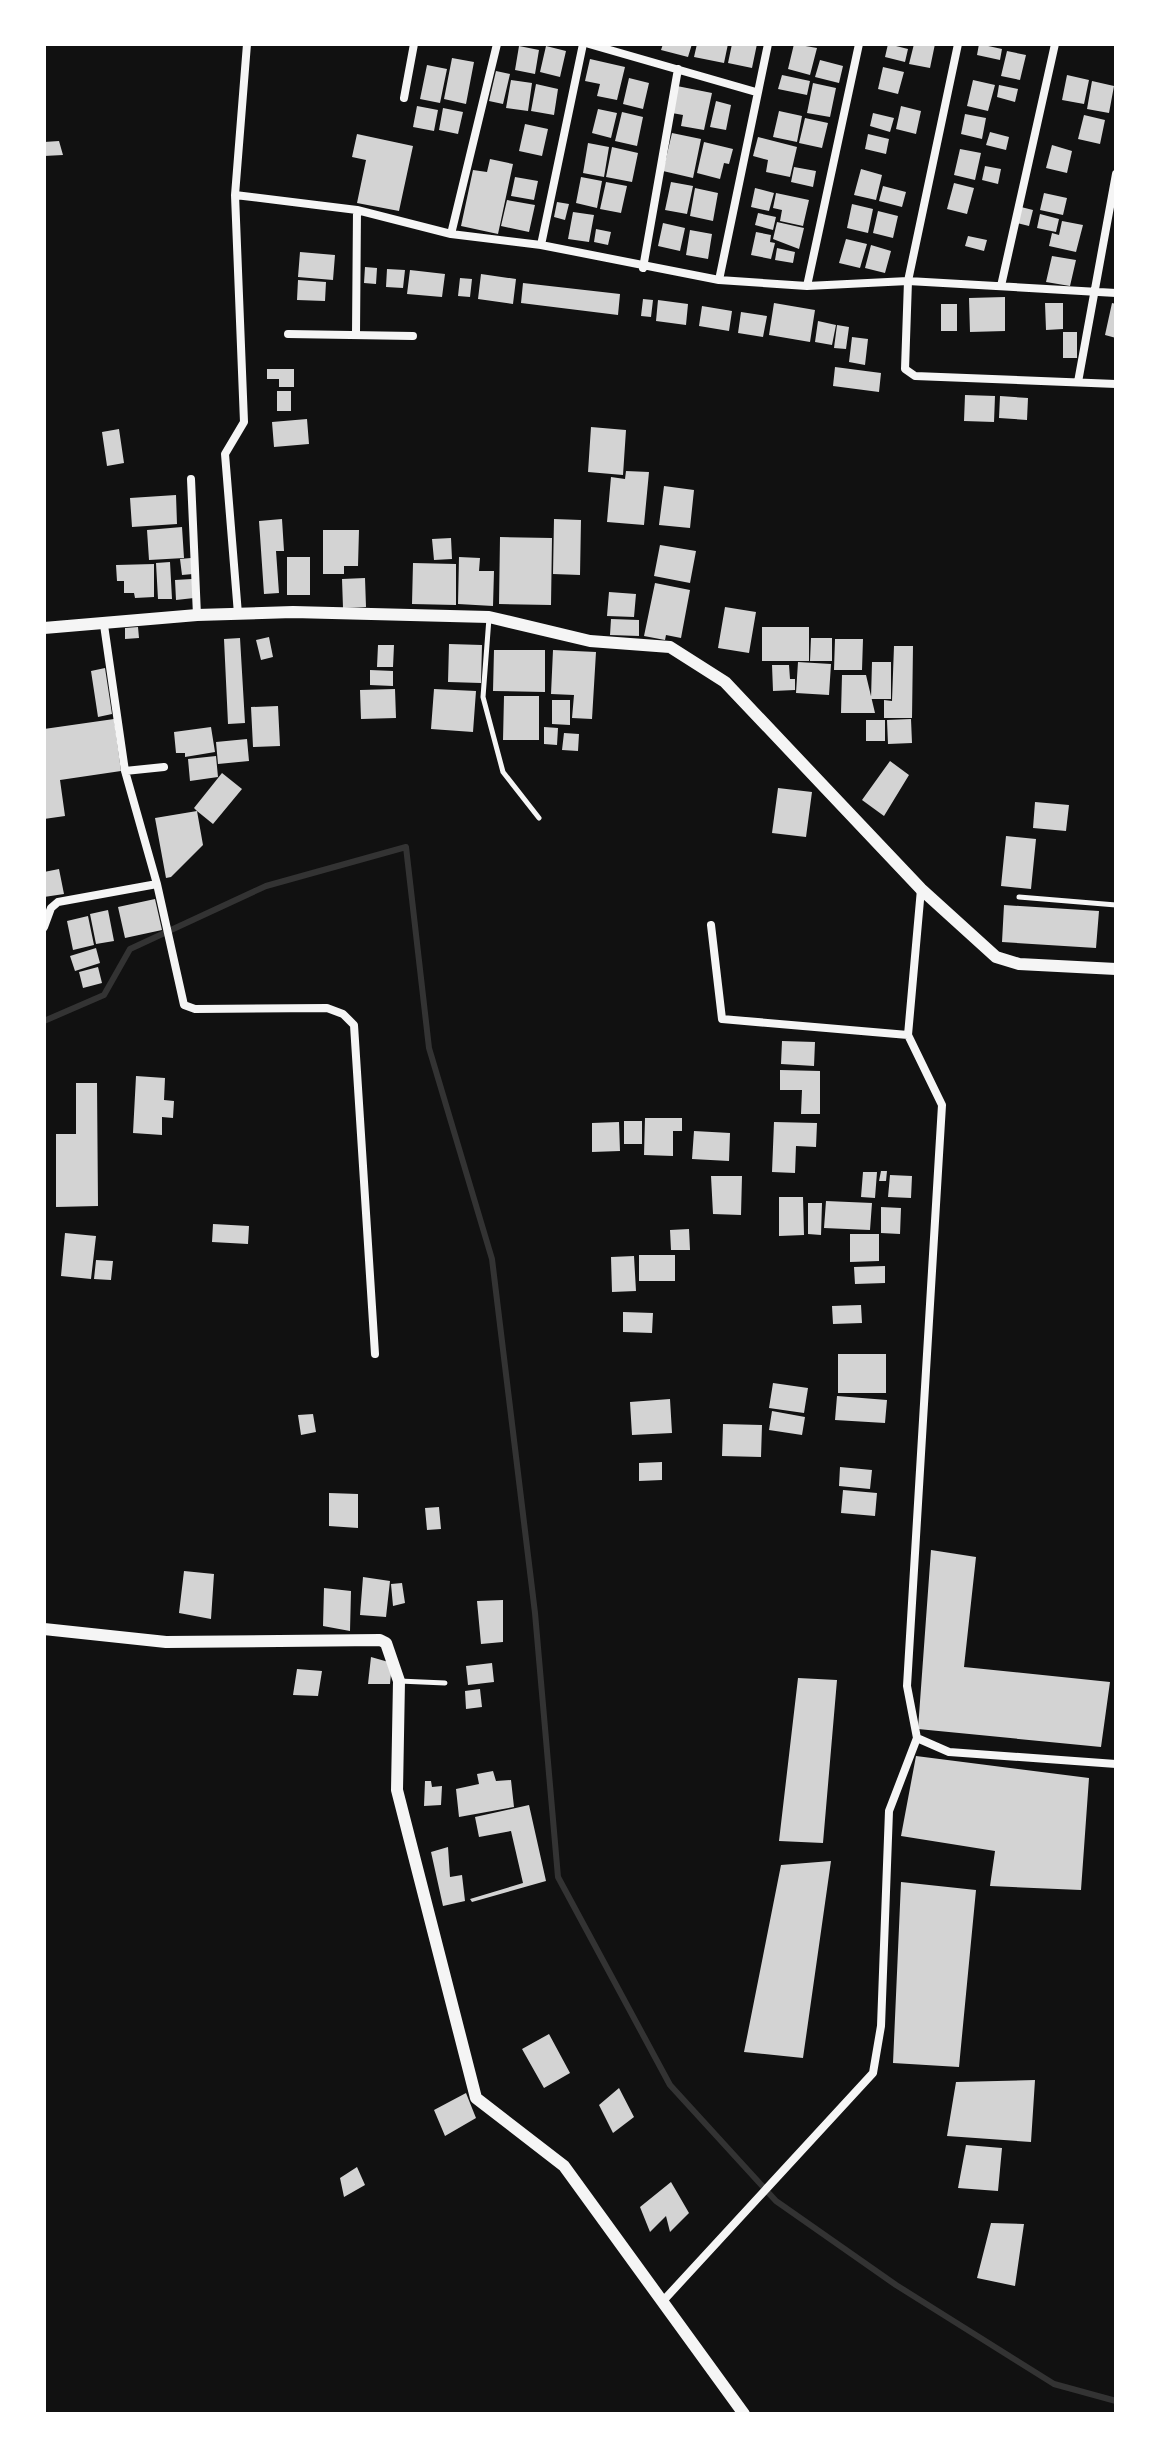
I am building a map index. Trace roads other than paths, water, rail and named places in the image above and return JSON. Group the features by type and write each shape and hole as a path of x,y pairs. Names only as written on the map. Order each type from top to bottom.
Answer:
{"street":[{"path":"238,614 225,454 244,422 235,195 247,44"},
{"path":"404,98 414,44"},
{"path":"451,234 497,44"},
{"path":"541,245 583,44"},
{"path":"589,44 756,92"},
{"path":"719,280 768,44"},
{"path":"807,286 859,44"},
{"path":"958,44 908,281 905,369 915,376 1116,384"},
{"path":"1001,286 1055,44"},
{"path":"643,268 678,69"},
{"path":"1078,382 1116,174"},
{"path":"235,195 357,210 451,234 541,245 643,268 719,280 807,286 908,281 1116,293"},
{"path":"356,335 357,210"},
{"path":"288,334 413,336"},
{"path":"191,479 197,615"},
{"path":"44,628 197,615 489,617 590,641 670,647 725,682 921,889 996,957 1019,964 1116,969"},
{"path":"104,625 125,771 157,884 184,1005 195,1009 327,1008 343,1014 354,1025 375,1354"},
{"path":"125,771 164,767"},
{"path":"44,927 51,908 58,902 157,884"},
{"path":"663,2301 873,2073 881,2026 889,1811 917,1738 907,1686 942,1105 908,1035 921,889"},
{"path":"711,925 722,1019 908,1035"},
{"path":"44,1629 166,1642 380,1640 390,1649 399,1681 397,1790 476,2098 564,2166 744,2414"},
{"path":"917,1738 949,1752 1116,1764"}],"lane":[{"path":"489,617 483,697 503,772 539,818"},
{"path":"1019,897 1116,905"},
{"path":"399,1681 445,1683"}],"waterway":[{"path":"44,1021 104,995 130,949 266,886 406,847 429,1048 492,1259 535,1613 558,1877 670,2085 776,2201 896,2285 1054,2384 1116,2401"}]}
